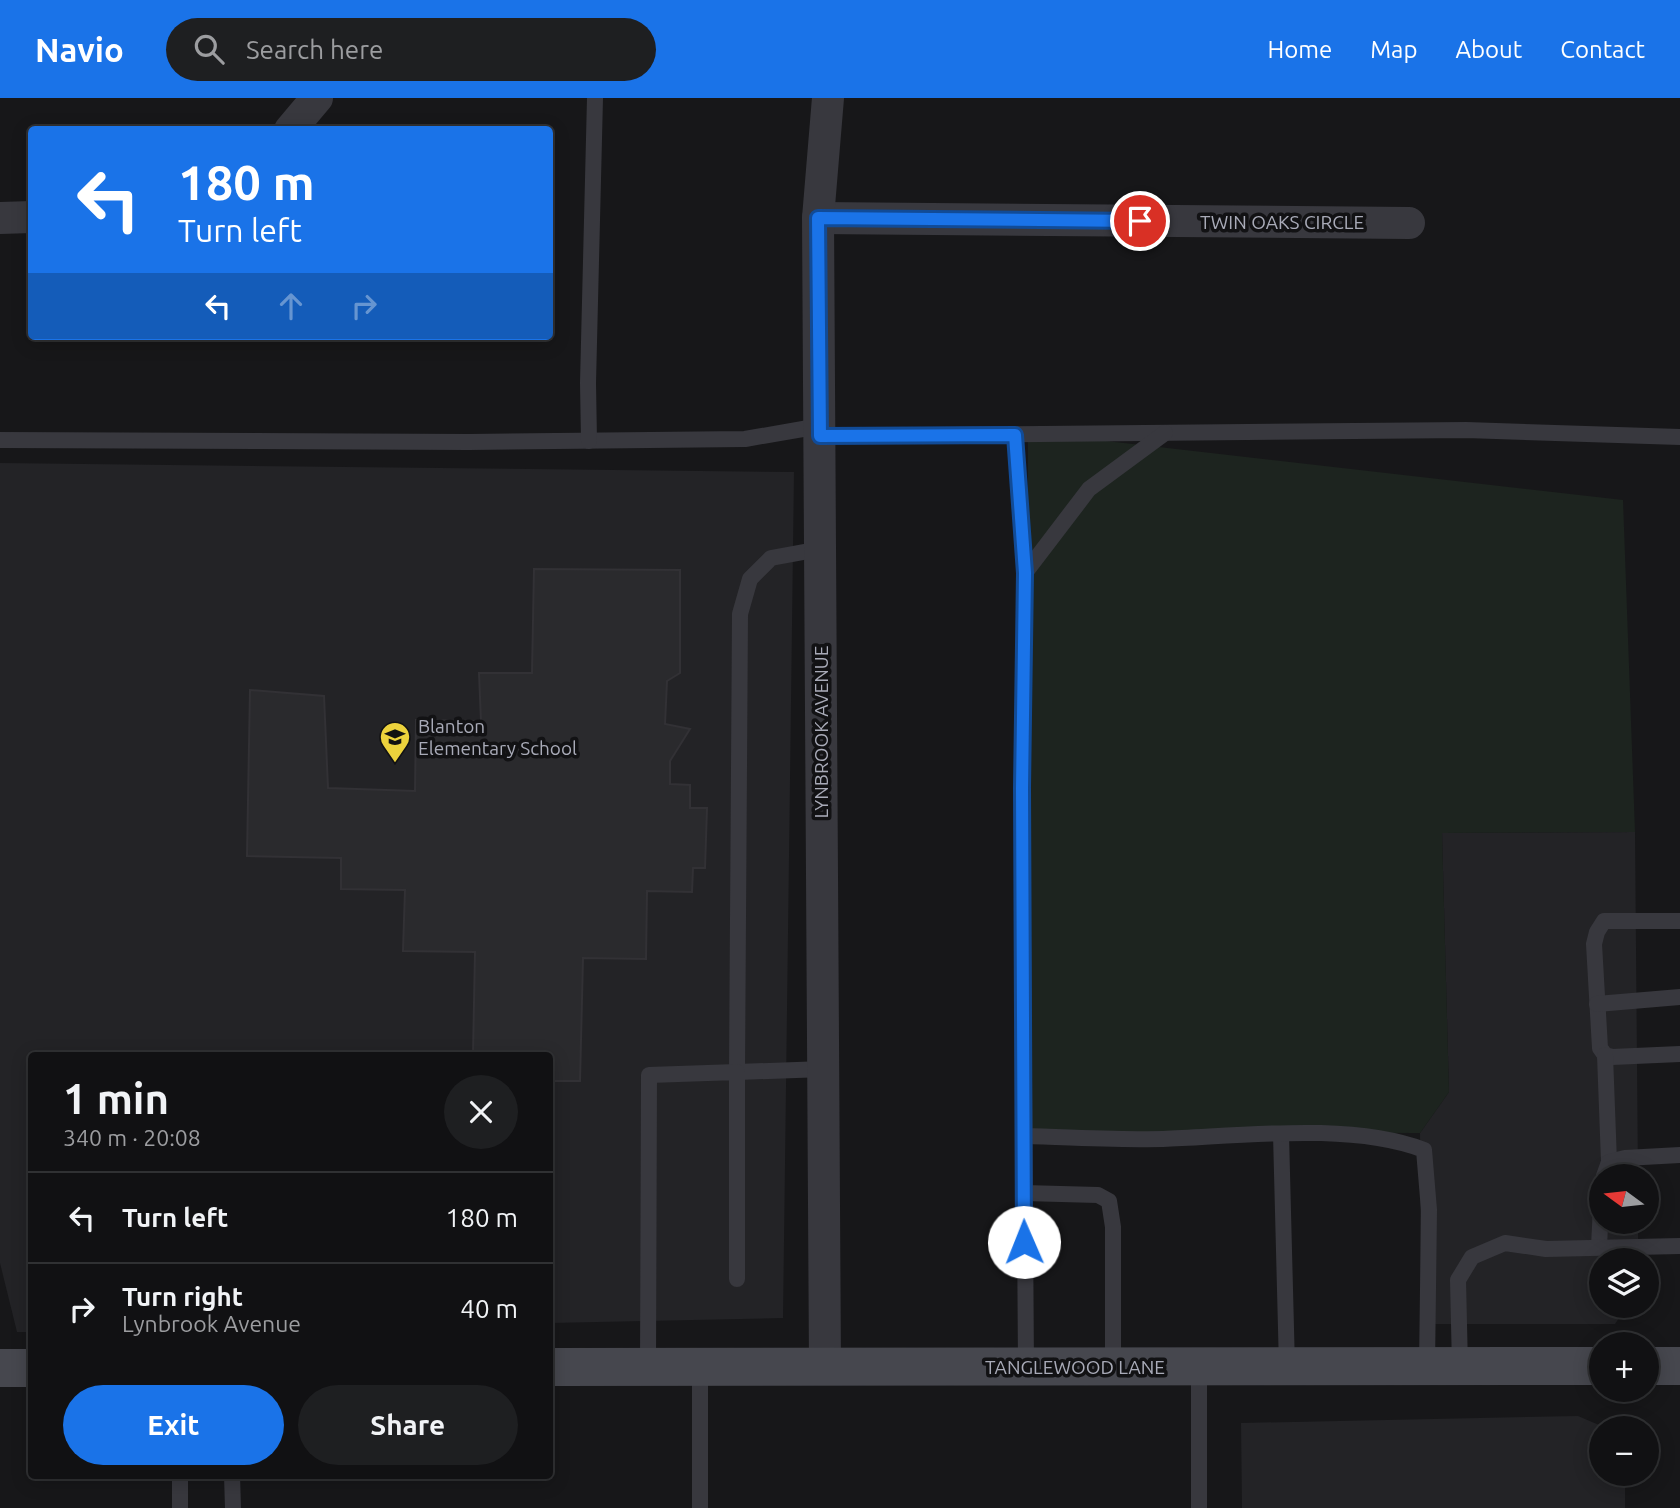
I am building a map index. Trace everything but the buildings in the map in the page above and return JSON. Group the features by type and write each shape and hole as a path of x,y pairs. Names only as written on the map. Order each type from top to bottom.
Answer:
{"main road":[{"name":"TANGLEWOOD LANE","path":"553,1367 1589,1366"},
{"path":"1659,1366 1680,1366"},
{"path":"0,1368 28,1368"}],"street":[{"path":"297,126 317,98"},
{"name":"LYNBROOK AVENUE","path":"825,1367 818,218 828,98"},
{"path":"0,218 28,217"},
{"name":"TWIN OAKS CIRCLE","path":"818,218 1409,223"}],"lane":[{"path":"589,441 595,98"},
{"path":"0,440 589,441 745,439 820,431 1015,435 1466,429 1680,438"},
{"path":"1025,573 1089,489 1165,433"},
{"path":"1015,435 1025,573 1022,788 1026,1367"},
{"path":"737,1279 740,614 750,579 771,558 820,549"},
{"path":"1607,1164 1605,1055 1600,1048 1594,944 1597,932 1604,921 1680,921"},
{"path":"1597,1004 1680,997"},
{"path":"1605,1055 1680,1054"},
{"path":"648,1367 649,1075 824,1069"},
{"path":"1024,1136 1146,1139 1330,1133 1401,1141 1424,1150 1443,1367"},
{"path":"1281,1135 1287,1367"},
{"path":"1615,1164 1625,1158 1680,1155"},
{"path":"1024,1193 1098,1195 1109,1200 1113,1227 1113,1367"},
{"path":"1599,1247 1600,1234"},
{"path":"1443,1367 1458,1280 1472,1257 1505,1243 1546,1249 1680,1246"},
{"path":"700,1367 700,1508"},
{"path":"1199,1367 1199,1508"},
{"path":"180,1479 180,1508"},
{"path":"232,1479 233,1508"}],"shaded area":[{"path":"1028,432 1623,500 1635,832 1442,833 1449,1092 1420,1133 1028,1132"},
{"name":"Blanton Elementary School","path":"0,463 794,472 783,1318 553,1323 553,1052 28,1052 28,1332 17,1332 0,1263"},
{"path":"1635,832 1638,1164 1589,1164 1589,1234 1638,1234 1638,1248 1589,1248 1589,1318 1619,1318 1615,1324 1421,1324 1420,1133 1449,1092 1442,833"},
{"path":"1578,1416 1589,1421 1589,1486 1625,1486 1625,1508 1242,1508 1241,1423"}],"place":[{"name":"Blanton Elementary School","path":"395,764"}],"route":[{"path":"1024,1242 1022,788 1025,573 1015,435 820,436 818,218 1140,221"}]}
